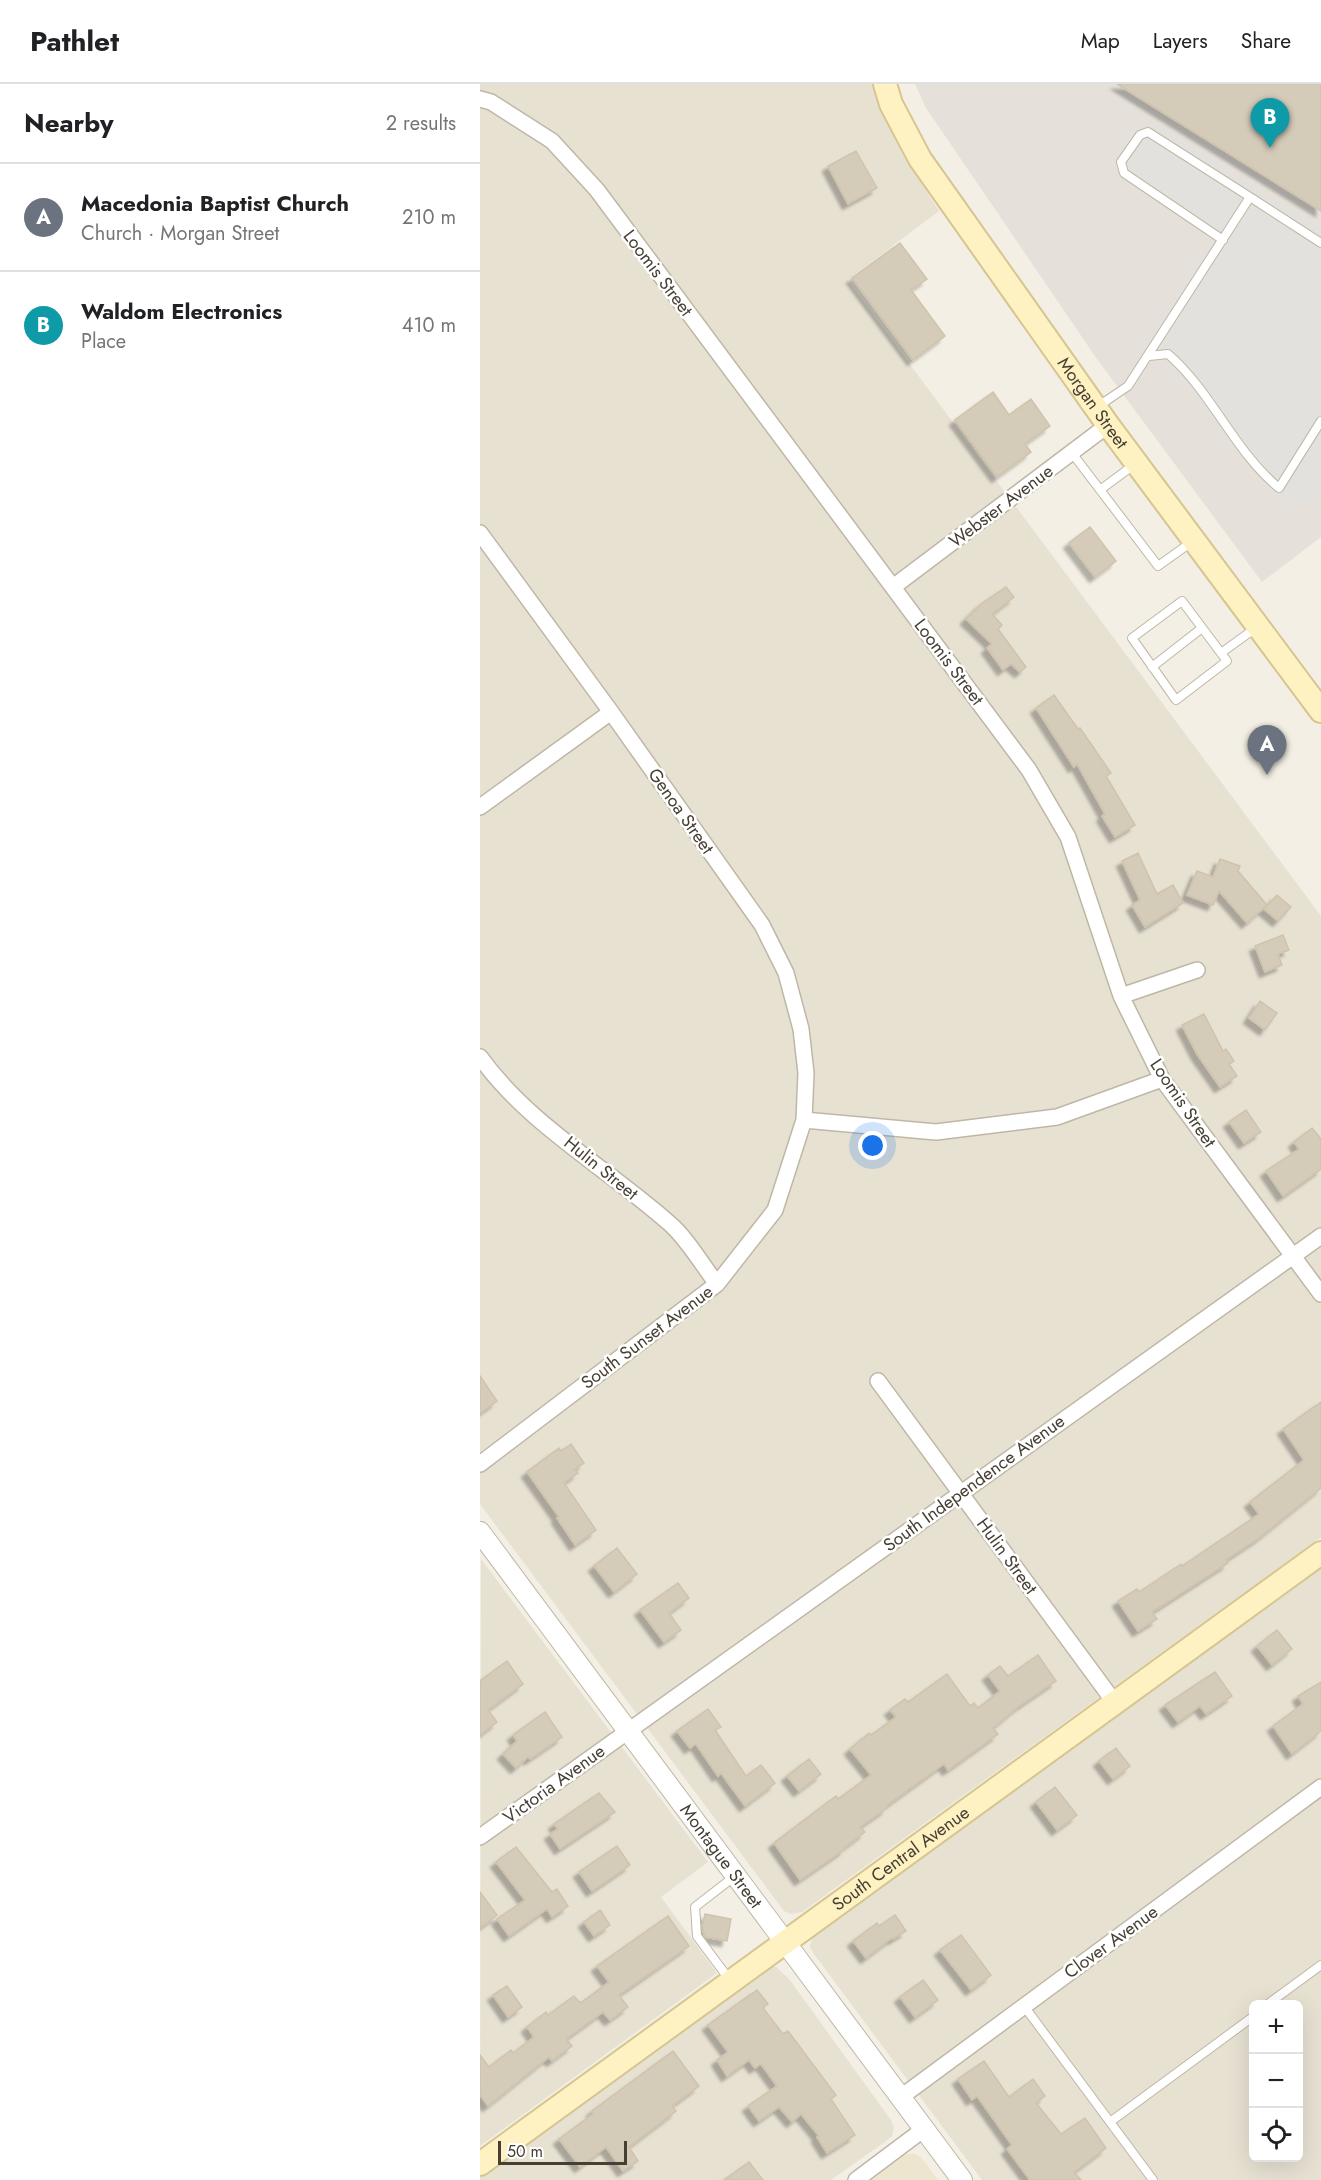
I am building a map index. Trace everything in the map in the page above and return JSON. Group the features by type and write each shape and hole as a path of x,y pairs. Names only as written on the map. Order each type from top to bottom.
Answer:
{"main road":[{"name":"Morgan Street","path":"885,84 891,104 920,159 1102,417 1321,711"},
{"name":"South Central Avenue","path":"480,2164 1321,1553"}],"street":[{"name":"Loomis Street","path":"480,99 491,102 552,141 597,190 1029,770 1068,837 1121,996 1162,1079 1321,1294"},
{"name":"Webster Avenue","path":"893,587 1072,453 1102,417"},
{"name":"Genoa Street","path":"480,533 611,712 762,925 786,973 801,1029 806,1073 804,1120"},
{"path":"480,807 611,712"},
{"path":"1121,996 1197,970"},
{"name":"Hulin Street","path":"480,1057 496,1078 549,1126 671,1224 717,1284"},
{"path":"804,1120 936,1132 1057,1118 1162,1079"},
{"name":"South Sunset Avenue","path":"480,1464 717,1284 775,1210 804,1120"},
{"name":"South Independence Avenue","path":"628,1731 1321,1236"},
{"name":"Hulin Street","path":"878,1381 1115,1703"},
{"name":"Montague Street","path":"480,1532 962,2180"},
{"name":"Victoria Avenue","path":"480,1837 628,1731"},
{"name":"Clover Avenue","path":"900,2097 1321,1787"},
{"path":"856,2180 924,2129"}],"lane":[{"path":"1223,240 1124,173 1121,162 1140,135 1148,132 1321,243"},
{"path":"1102,417 1149,356 1250,197"},
{"path":"1149,356 1168,354 1186,369 1262,474 1279,488 1321,421"},
{"path":"1072,453 1158,566 1194,540"},
{"path":"1100,490 1137,463"},
{"path":"1182,601 1221,653 1227,661 1176,700 1132,638 1182,601"},
{"path":"1221,653 1258,626"},
{"path":"1152,667 1202,628"},
{"path":"731,1982 698,1936 695,1907 736,1876"},
{"path":"1274,2000 1321,1965"},
{"path":"1024,2006 1153,2180"},
{"path":"1110,2122 1249,2020"}],"shaded area":[{"path":"480,84 872,84 880,108 903,155 939,211 847,280 1321,916 1321,1537 802,1912 791,1914 784,1911 480,1504"},
{"path":"915,84 1321,84 1321,537 1262,582 1097,359 926,108"},
{"path":"1153,124 1321,230 1321,499 1305,502 1287,500 1270,491 1150,339 1211,239 1124,178 1119,169 1123,146 1138,128"},
{"path":"481,1559 708,1862 661,1897 717,1973 480,2146"},
{"path":"1321,1568 1321,2180 982,2180 814,1954 810,1947 812,1939"},
{"path":"768,1967 776,1967 789,1979 891,2120 894,2128 892,2136 886,2141 831,2180 480,2180 480,2177"},
{"path":"913,2153 921,2157 938,2180 869,2180 904,2155"}],"building":[{"path":"1117,84 1321,84 1321,211"},
{"path":"856,151 877,188 848,204 828,166"},
{"path":"900,243 927,279 911,290 945,336 913,360 852,278"},
{"path":"993,392 1009,415 1031,399 1050,426 1025,444 1031,452 997,477 955,420"},
{"path":"1090,527 1116,561 1095,577 1069,543"},
{"path":"1006,587 1014,597 992,614 1002,625 998,629 1026,667 1020,672 1011,664 1003,670 987,648 992,644 966,619 981,604"},
{"path":"1054,695 1111,773 1106,776 1135,825 1115,837 1102,816 1105,814 1077,764 1074,767 1036,708"},
{"path":"1138,853 1157,894 1173,885 1183,903 1145,927 1132,905 1140,900 1122,861"},
{"path":"1220,859 1240,866 1238,871 1267,905 1247,923 1219,891 1213,905 1187,895 1197,871 1213,877"},
{"path":"1277,895 1291,907 1278,921 1264,909"},
{"path":"1283,935 1289,950 1278,954 1282,965 1265,972 1255,946"},
{"path":"1260,1001 1277,1013 1265,1030 1249,1018"},
{"path":"1204,1014 1223,1051 1226,1049 1234,1061 1229,1064 1237,1076 1220,1087 1197,1054 1182,1025"},
{"path":"1246,1110 1261,1132 1244,1143 1229,1122"},
{"path":"1312,1128 1321,1139 1321,1169 1283,1196 1266,1171 1299,1149 1294,1142"},
{"path":"480,1376 497,1401 480,1413"},
{"path":"1321,1402 1321,1488 1259,1538 1226,1560 1228,1563 1152,1612 1157,1619 1138,1631 1118,1601 1137,1589 1139,1592 1181,1564 1182,1566 1259,1514 1250,1502 1304,1460 1283,1429"},
{"path":"571,1444 584,1463 575,1469 578,1473 564,1483 596,1530 575,1545 557,1518 559,1517 527,1472 559,1448 561,1451"},
{"path":"617,1548 637,1574 614,1592 594,1566"},
{"path":"678,1583 689,1598 669,1613 681,1630 664,1642 640,1610"},
{"path":"1277,1630 1292,1649 1272,1665 1257,1646"},
{"path":"1038,1655 1056,1681 1018,1707 993,1728 998,1734 948,1770 944,1764 886,1806 887,1808 860,1827 865,1832 800,1880 774,1843 836,1796 838,1799 871,1775 850,1749 869,1733 871,1735 896,1717 890,1710 905,1699 908,1702 947,1674 970,1706 974,1703 978,1708 1000,1691 988,1675 1000,1666 1008,1676"},
{"path":"507,1661 523,1684 488,1710 497,1722 480,1735 480,1681"},
{"path":"1215,1672 1232,1696 1206,1714 1200,1706 1178,1722 1165,1705"},
{"path":"1321,1682 1321,1731 1292,1754 1273,1726 1303,1704 1298,1696"},
{"path":"708,1709 721,1727 715,1730 746,1776 761,1765 775,1783 745,1806 721,1773 718,1776 696,1744 690,1748 677,1731"},
{"path":"545,1712 562,1737 530,1759 528,1757 516,1768 503,1754 517,1741 513,1735"},
{"path":"1116,1748 1130,1766 1113,1779 1099,1761"},
{"path":"809,1759 821,1774 799,1791 787,1776"},
{"path":"1055,1787 1077,1815 1057,1830 1036,1802"},
{"path":"599,1793 615,1812 560,1849 550,1834 558,1829 554,1824"},
{"path":"617,1846 630,1865 592,1891 579,1872"},
{"path":"516,1847 552,1892 557,1889 568,1906 552,1917 547,1909 509,1936 497,1919 525,1900 496,1862"},
{"path":"480,1892 497,1915 480,1928"},
{"path":"600,1910 610,1925 594,1936 584,1922"},
{"path":"705,1914 731,1919 727,1941 705,1937 702,1927"},
{"path":"895,1915 906,1931 892,1938 866,1958 853,1941 877,1923 879,1926"},
{"path":"668,1916 689,1946 619,1995 628,2007 610,2020 603,2012 566,2039 572,2046 552,2061 549,2057 488,2106 480,2095 480,2055 489,2067 511,2050 513,2053 534,2037 527,2027 546,2012 548,2015 574,1996 582,2002 609,1982 597,1966"},
{"path":"961,1935 991,1975 971,1990 940,1950"},
{"path":"923,1980 938,2000 915,2017 900,1997"},
{"path":"507,1986 522,2007 508,2017 493,1995"},
{"path":"757,1990 768,2004 763,2008 783,2034 788,2031 836,2095 831,2099 855,2135 827,2153 817,2137 819,2136 801,2114 792,2122 779,2107 759,2121 748,2106 777,2086 761,2064 755,2068 749,2060 727,2076 717,2060 728,2052 708,2025"},
{"path":"673,2051 699,2086 672,2106 676,2111 629,2147 638,2161 623,2171 606,2147 580,2167 559,2139 593,2114 592,2111"},
{"path":"984,2061 1009,2097 1033,2079 1045,2096 1036,2103 1061,2134 1085,2118 1106,2148 1074,2172 1081,2180 1030,2180 1007,2149 1012,2145 977,2096 972,2100 958,2079"},
{"path":"749,2162 763,2180 724,2180"}],"place":[{"name":"Waldom Electronics","path":"1270,148"},
{"name":"Macedonia Baptist Church","path":"1267,775"}]}
